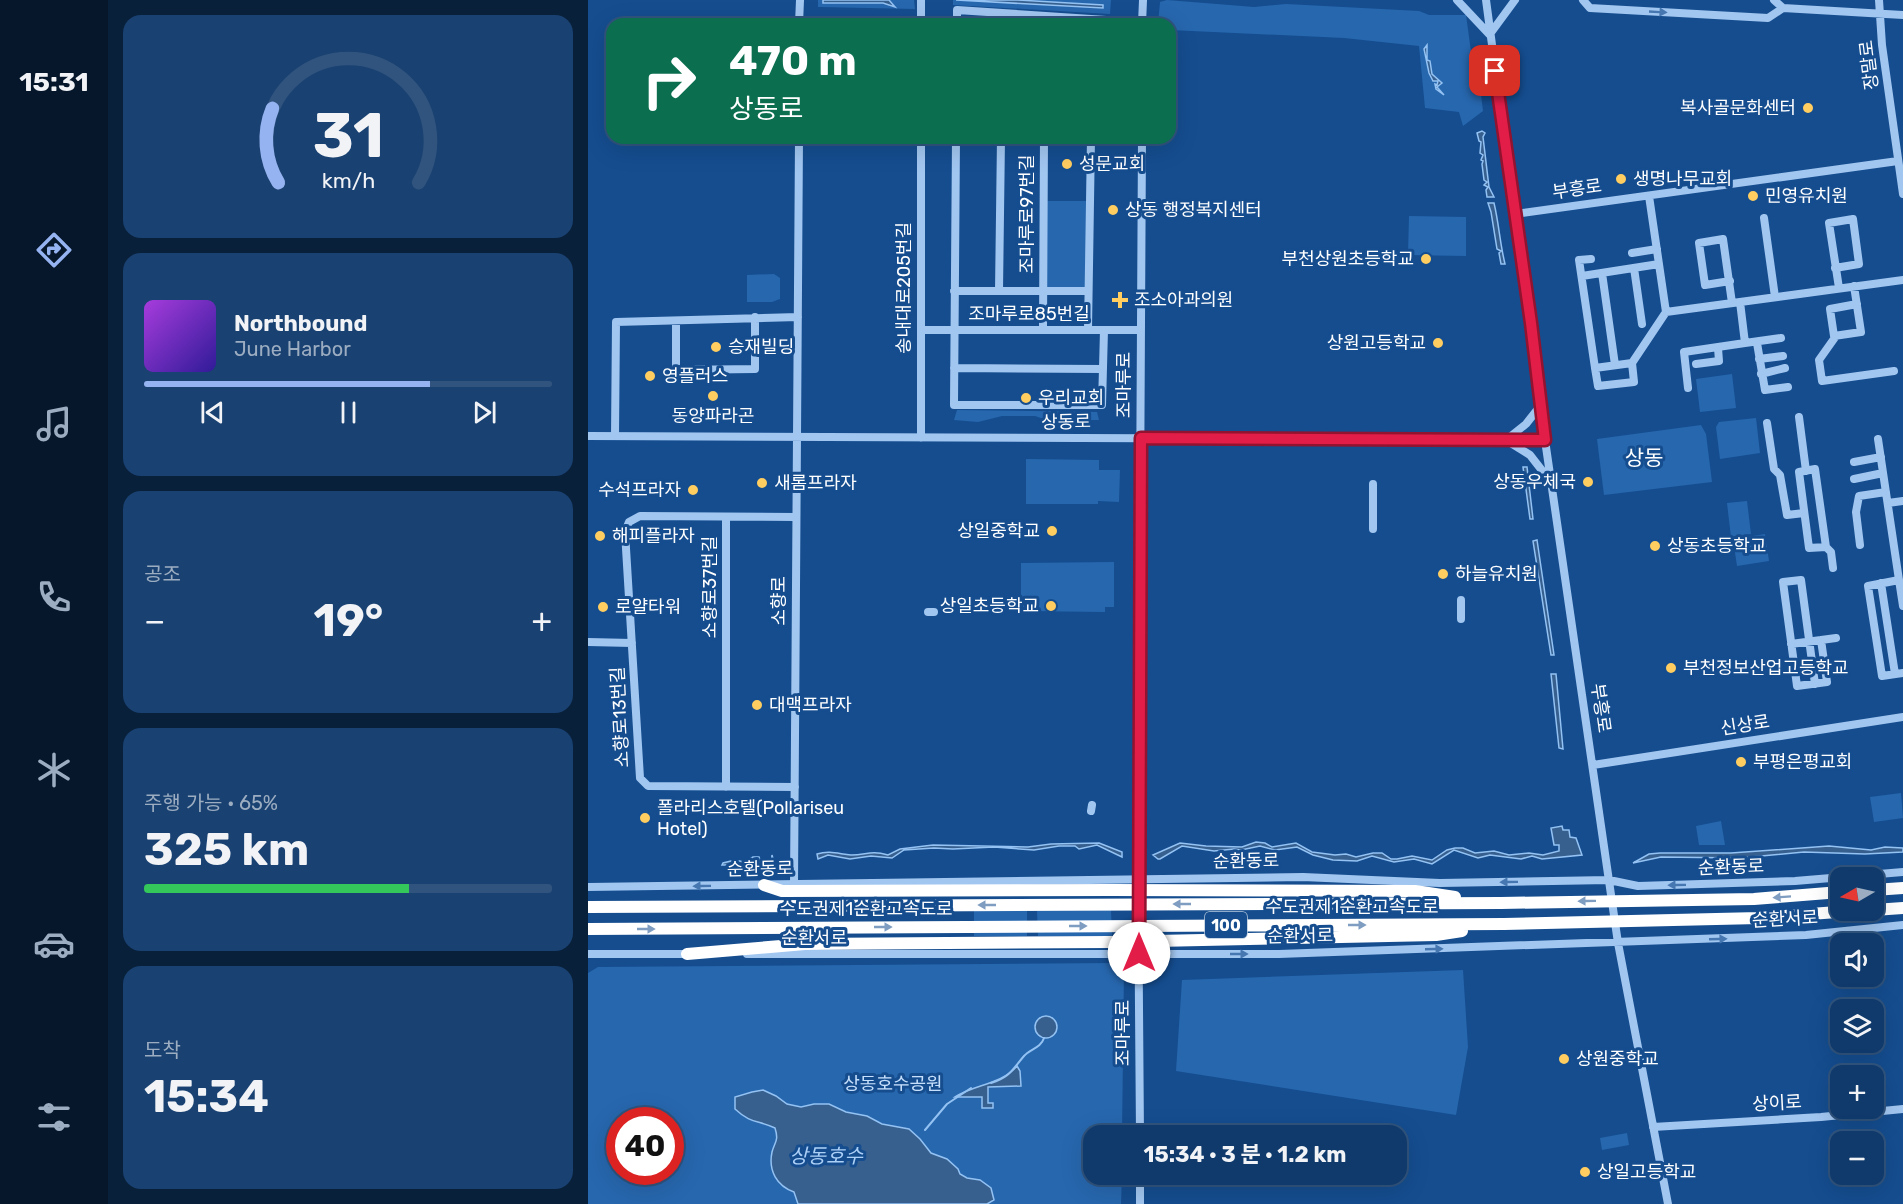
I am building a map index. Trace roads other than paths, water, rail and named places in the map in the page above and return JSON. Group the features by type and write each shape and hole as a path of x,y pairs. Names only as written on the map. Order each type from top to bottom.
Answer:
{"highway":[{"path":"764,885 782,891 849,892 1170,889 1415,891 1501,903"},
{"path":"1884,889 1903,888"},
{"name":"수도권제1순환고속도로","path":"588,906 1501,903 1754,899 1830,893"},
{"path":"1884,909 1903,908"},
{"name":"수도권제1순환고속도로","path":"588,929 1504,924 1748,918 1830,912"},
{"path":"687,954 805,944 1178,942 1436,935 1504,924"}],"street":[{"path":"800,0 800,18"},
{"path":"921,0 921,18"},
{"path":"1142,18 1143,0"},
{"path":"1457,0 1490,34 1515,0"},
{"name":"부흥로","path":"1486,0 1545,440 1618,943 1668,1204"},
{"path":"1583,0 1590,8 1768,18 1783,8 1903,15"},
{"path":"1774,0 1783,8"},
{"name":"장말로","path":"1879,0 1882,45 1903,194"},
{"path":"957,18 957,10 1076,18"},
{"name":"소향로","path":"794,885 799,144"},
{"name":"송내대로205번길","path":"921,144 921,438"},
{"path":"954,330 956,144"},
{"name":"조마루로97번길","path":"999,291 1001,144"},
{"name":"조마루로97번길","path":"1043,330 1044,144"},
{"path":"1088,330 1091,144"},
{"name":"조마루로","path":"1140,1125 1138,879 1142,144"},
{"name":"부흥로","path":"1515,214 1898,161"},
{"path":"1591,259 1579,260 1598,386 1634,382 1632,363 1666,312 1649,196"},
{"path":"1764,218 1775,297"},
{"path":"1835,268 1859,264 1853,219 1829,223 1835,268 1839,288"},
{"path":"1730,281 1705,285 1699,243 1723,239 1745,344"},
{"path":"1632,253 1657,249"},
{"path":"1582,276 1659,264"},
{"path":"1635,268 1642,324"},
{"path":"1602,273 1615,365"},
{"path":"1666,312 1903,280"},
{"path":"1854,286 1861,332 1836,336 1819,360 1822,381 1894,371"},
{"name":"조마루로97번길","path":"954,291 1088,291"},
{"path":"1836,336 1834,336 1830,309 1857,304"},
{"path":"676,321 676,370 755,369 755,317"},
{"path":"615,436 616,322 798,317"},
{"name":"조마루로85번길","path":"921,330 1141,330"},
{"name":"조마루로85번길","path":"954,330 954,405 1102,405 1104,330"},
{"path":"1688,388 1684,352 1781,338"},
{"path":"1757,343 1764,390 1788,387"},
{"path":"1696,364 1719,361 1718,348"},
{"path":"1759,359 1783,356"},
{"path":"1595,368 1632,363"},
{"path":"954,368 1103,369"},
{"path":"1761,374 1785,368"},
{"path":"1541,405 1526,424 1505,440 1530,455 1552,484"},
{"path":"1799,417 1806,471"},
{"path":"1767,423 1774,469 1780,475 1787,515 1804,513"},
{"name":"상동로","path":"588,436 1545,440"},
{"path":"1878,439 1903,606"},
{"path":"1854,462 1881,457"},
{"path":"1826,547 1809,548 1799,472 1815,469 1826,547 1831,552 1833,568"},
{"path":"1854,479 1883,473"},
{"path":"1373,484 1373,529"},
{"path":"1860,545 1856,512 1859,496 1886,492"},
{"path":"1888,503 1903,501"},
{"name":"소향로37번길","path":"632,643 625,532 629,522 640,516 796,517"},
{"name":"소향로37번길","path":"726,517 726,787"},
{"path":"1815,684 1801,580 1783,582 1797,686 1815,684 1827,682 1821,640"},
{"path":"1881,583 1899,673 1882,676 1868,586 1881,583 1899,580"},
{"path":"1461,600 1461,619"},
{"path":"1791,644 1836,638"},
{"name":"소향로13번길","path":"588,642 632,643 640,778 648,786 795,787"},
{"name":"신상로","path":"1593,765 1903,717"},
{"name":"순환동로","path":"588,887 1303,877 1440,883 1609,880 1638,885 1795,881 1903,872"},
{"path":"588,881 624,886"},
{"name":"순환서로","path":"588,954 1279,954 1806,935 1903,925"},
{"path":"588,960 605,954"},
{"name":"상이로","path":"1653,1127 1821,1117 1903,1109"},
{"path":"1140,1185 1140,1204"}],"water":[{"path":"823,0 889,0 895,7 883,3 823,3"},
{"path":"956,0 1018,0 1103,5 1103,8"},
{"path":"1427,45 1427,60 1430,61 1432,74 1442,83 1437,87 1444,95 1436,89 1435,84 1437,85 1438,81 1433,81 1429,73 1424,49"},
{"path":"1482,131 1485,133 1483,137 1489,187 1494,197 1487,197 1488,187 1484,185 1487,182 1484,180 1483,161 1481,160 1483,155 1480,153 1481,142 1477,133"},
{"path":"1488,203 1494,203 1505,264 1501,264 1499,253 1501,251 1497,249"},
{"path":"1523,467 1527,467 1533,519 1530,519"},
{"path":"1537,540 1554,655 1551,655 1533,541"},
{"path":"1551,674 1556,674 1563,749 1559,748"},
{"path":"1562,826 1563,830 1569,830 1570,837 1576,838 1582,855 1542,859 1532,856 1521,859 1490,855 1478,858 1454,850 1432,864 1414,859 1394,862 1372,856 1357,861 1333,860 1313,855 1297,847 1275,850 1260,846 1241,850 1214,851 1182,846 1160,859 1153,855 1180,843 1242,847 1256,842 1272,847 1296,843 1312,852 1346,854 1356,857 1382,853 1391,859 1412,856 1432,860 1447,850 1455,848 1463,848 1475,853 1494,851 1509,855 1529,853 1543,855 1559,851 1559,845 1554,845 1551,828"},
{"path":"1099,843 1122,852 1122,857 1097,845 1079,849 1075,846 1059,846 1034,850 994,847 934,848 904,850 892,858 871,856 850,859 828,855 818,859 817,854 830,852 851,855 873,853 888,855 900,849 933,845 1028,847"},
{"path":"1829,846 1871,850 1885,847 1903,848 1903,852 1865,854 1804,852 1740,858 1661,857 1633,863 1649,854 1660,853 1731,853"},
{"path":"772,855 774,862 770,868 762,867 756,859 744,865 722,865 735,860 744,862 753,857 759,857 766,866 771,865"},
{"path":"1046,1016 1054,1019 1057,1027 1054,1035 1046,1038 1038,1035 1035,1027 1038,1019"},
{"path":"1017,1066 1020,1071 1021,1086 988,1087 988,1103 993,1103 993,1108 982,1108 982,1097 955,1097 996,1081"},
{"name":"상동호수","path":"763,1090 787,1104 801,1107 829,1104 846,1112 867,1116 882,1124 909,1129 931,1153 947,1159 960,1174 967,1178 980,1180 991,1188 994,1200 987,1204 798,1204 794,1192 783,1186 775,1177 771,1165 772,1152 777,1138 775,1128 750,1119 735,1109 735,1097"}],"waterway":[{"path":"991,1083 1007,1076 1044,1038"},
{"path":"925,1130 947,1104 971,1088"}],"place":[{"name":"복사골문화센터","path":"1808,108"},
{"name":"성문교회","path":"1067,164"},
{"name":"생명나무교회","path":"1621,179"},
{"name":"민영유치원","path":"1753,196"},
{"name":"상동 행정복지센터","path":"1113,210"},
{"name":"부천상원초등학교","path":"1426,259"},
{"name":"조소아과의원","path":"1120,300"},
{"name":"상원고등학교","path":"1438,343"},
{"name":"승재빌딩","path":"716,347"},
{"name":"영플러스","path":"650,376"},
{"name":"동양파라곤","path":"713,396"},
{"name":"우리교회","path":"1026,398"},
{"name":"상동우체국","path":"1588,482"},
{"name":"새롬프라자","path":"762,483"},
{"name":"수석프라자","path":"693,490"},
{"name":"상일중학교","path":"1052,531"},
{"name":"해피플라자","path":"600,536"},
{"name":"상동초등학교","path":"1655,546"},
{"name":"하늘유치원","path":"1443,574"},
{"name":"상일초등학교","path":"1051,606"},
{"name":"로얄타워","path":"603,607"},
{"name":"부천정보산업고등학교","path":"1671,668"},
{"name":"대맥프라자","path":"757,705"},
{"name":"부평은평교회","path":"1741,762"},
{"name":"폴라리스호텔(Pollariseu Hotel)","path":"645,818"},
{"name":"상원중학교","path":"1564,1059"},
{"name":"상일고등학교","path":"1585,1172"}],"district":[{"name":"상동","path":"1644,458"}],"park label":[{"name":"상동호수공원","path":"893,1084"}]}
